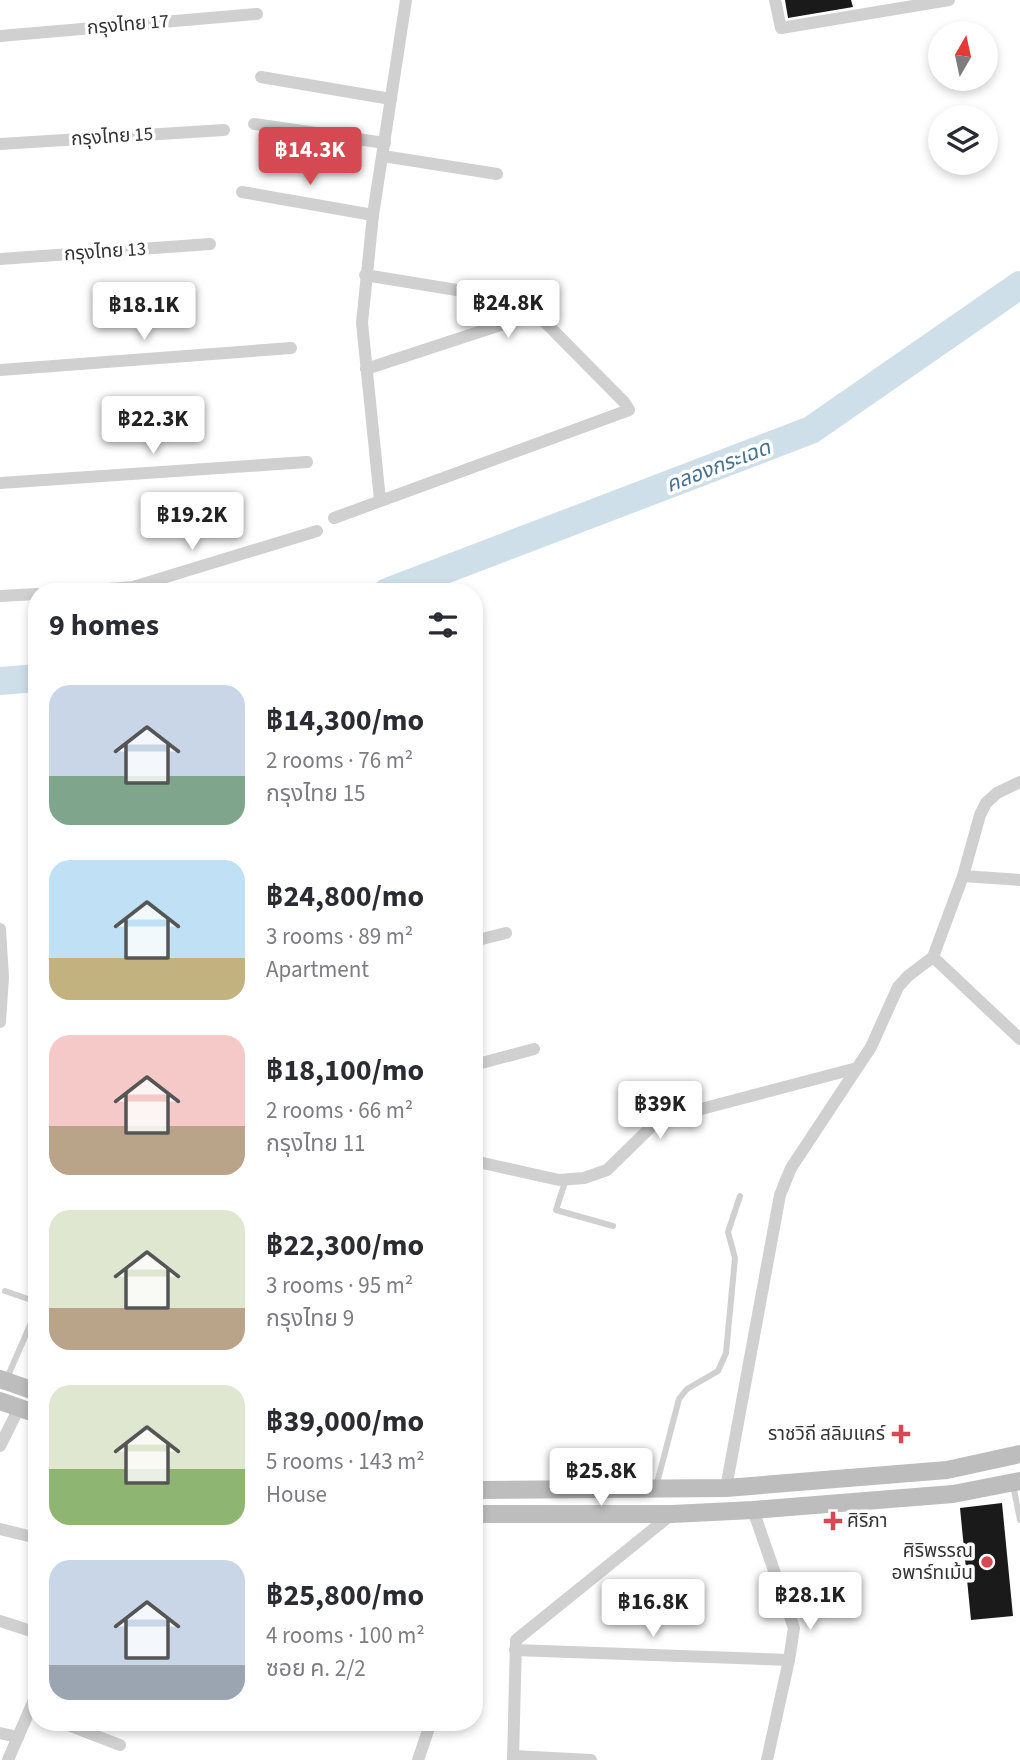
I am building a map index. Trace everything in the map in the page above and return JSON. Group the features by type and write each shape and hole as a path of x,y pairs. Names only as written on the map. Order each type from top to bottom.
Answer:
{"street":[{"path":"380,500 362,323 365,275 405,0"},
{"path":"775,0 781,28 949,0"},
{"name":"กรุงไทย 17","path":"0,36 257,14"},
{"path":"261,77 391,99"},
{"path":"254,124 497,174"},
{"name":"กรุงไทย 15","path":"0,144 224,130"},
{"path":"242,192 373,215"},
{"name":"กรุงไทย 13","path":"0,259 210,244"},
{"path":"365,275 481,294"},
{"path":"334,518 629,410 541,318 528,316 366,369"},
{"path":"0,370 291,348"},
{"path":"0,483 307,462"},
{"path":"146,583 317,531"},
{"path":"0,596 28,594"},
{"path":"726,1488 780,1195 791,1168 872,1047 898,988 908,976 933,957 986,803 997,793 1020,782"},
{"path":"963,876 1020,880"},
{"path":"0,929 0,1021"},
{"path":"483,939 506,933"},
{"path":"933,957 1020,1039"},
{"path":"483,1063 534,1049"},
{"path":"483,1163 559,1180 584,1178 607,1170 653,1125 667,1118 857,1068"},
{"path":"3,1380 28,1389"},
{"path":"0,1401 28,1411"},
{"path":"0,1446 19,1408"},
{"path":"483,1490 726,1488 947,1470 1020,1454"},
{"path":"483,1514 672,1514 753,1510 953,1494 1016,1481"},
{"path":"603,1489 604,1514"},
{"path":"753,1510 794,1628 767,1760"},
{"path":"591,1760 513,1758 516,1640 672,1514"},
{"path":"0,1529 28,1536"},
{"path":"0,1621 28,1630"},
{"path":"515,1650 789,1660"},
{"path":"8,1760 28,1720"},
{"path":"83,1731 120,1745"},
{"path":"418,1760 427,1731"},
{"path":"0,1733 18,1737"}],"lane":[{"path":"566,1179 556,1210 613,1226"},
{"path":"655,1489 679,1399 687,1389 718,1370 726,1353 735,1258 728,1232 740,1196"},
{"path":"5,1291 28,1299"},
{"path":"3,1380 28,1328"},
{"path":"1016,1481 1020,1520"}],"building":[{"path":"785,0 851,0 853,7 788,18"},
{"name":"ศิริพรรณ อพาร์ทเม้น","path":"1002,1503 1013,1616 971,1620 960,1508"}],"waterway":[{"name":"คลองกระเฉด","path":"411,583 811,430 1020,285"},
{"name":"คลองกระเฉด","path":"0,681 28,679"}],"place":[{"name":"ราชวิถี สลิมแคร์","path":"901,1434"},
{"name":"ศิริภา","path":"833,1521"},
{"name":"ศิริพรรณ อพาร์ทเม้น","path":"987,1562"}]}
